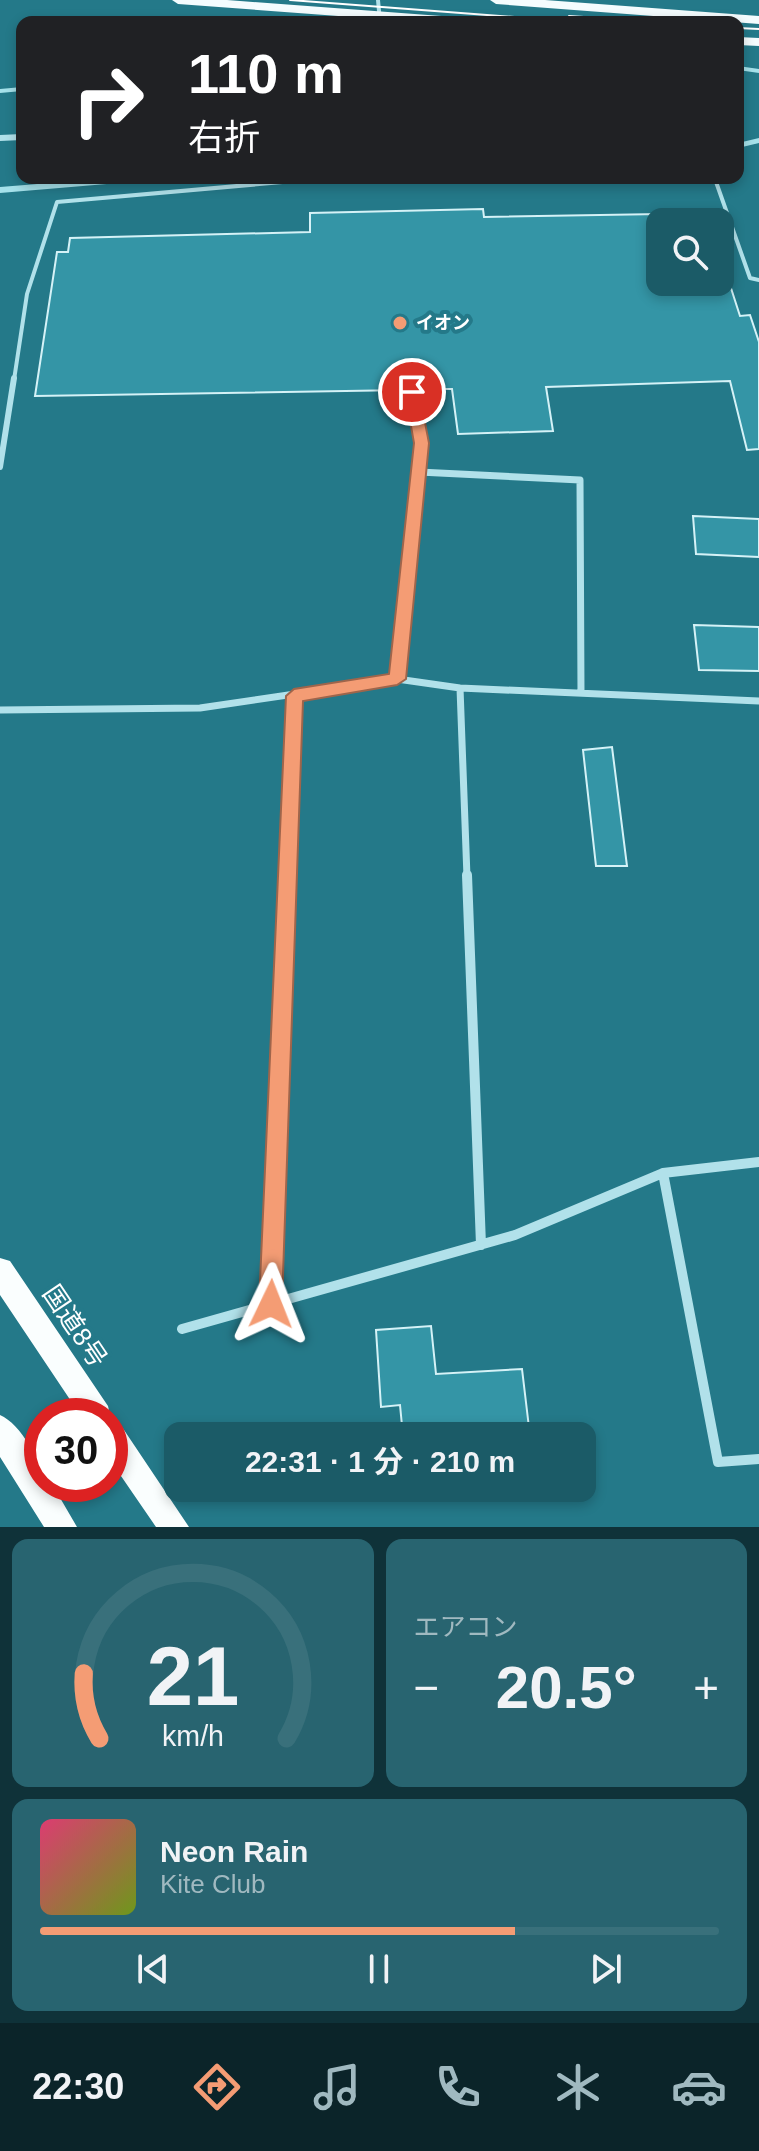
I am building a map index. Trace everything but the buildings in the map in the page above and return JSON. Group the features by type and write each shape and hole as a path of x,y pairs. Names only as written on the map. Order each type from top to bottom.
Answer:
{"highway":[{"name":"国道8号","path":"0,1271 86,1398"},
{"path":"0,1430 62,1527"},
{"path":"128,1460 174,1527"}],"main road":[{"path":"178,0 346,16"},
{"path":"496,0 628,6 722,16"}],"street":[{"path":"397,679 422,443 412,392"},
{"path":"419,472 580,480 581,692"},
{"path":"0,710 200,708 397,679 460,688 759,701"},
{"path":"460,688 481,1245"},
{"path":"271,1304 294,696"},
{"path":"182,1329 515,1235 663,1173 759,1162"},
{"path":"663,1173 718,1462 759,1459"}],"lane":[{"path":"0,467 27,294 57,202 260,184"},
{"path":"717,184 750,278 759,280"}],"waterway":[{"path":"744,69 759,71"},
{"path":"0,91 16,90"},
{"path":"744,144 759,140"},
{"path":"0,190 71,184"}],"tram line":[{"path":"290,0 501,16"},
{"path":"744,28 759,29"}],"place":[{"name":"イオン","path":"400,323"}],"route":[{"path":"271,1304 294,696 397,679 422,443 412,392"}]}
